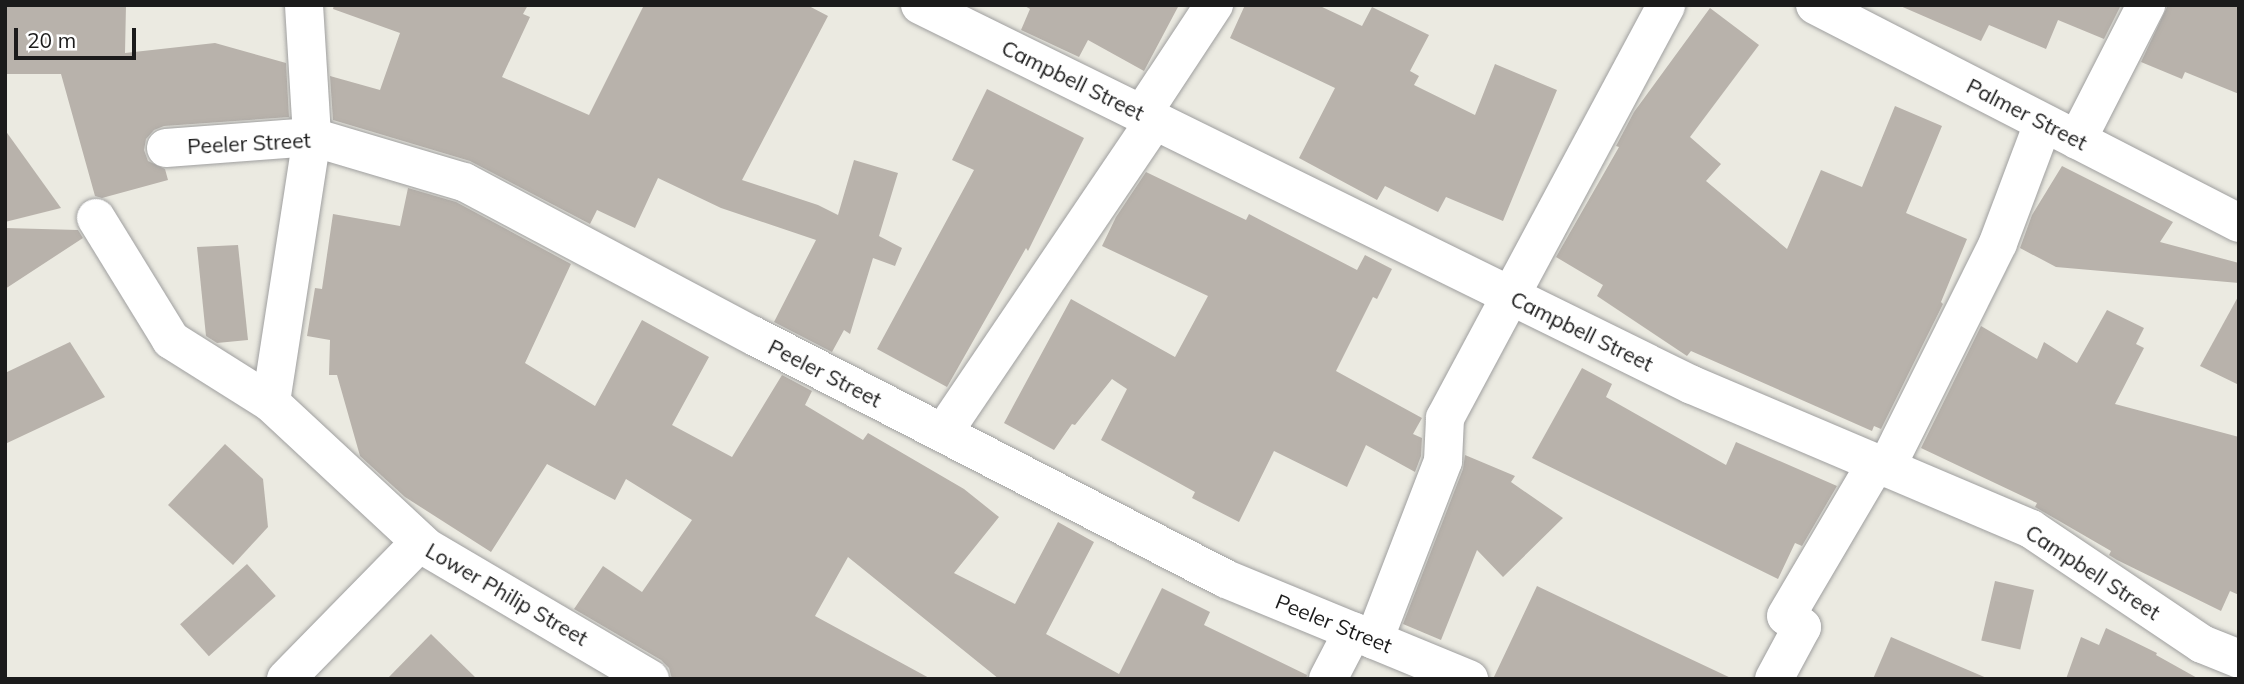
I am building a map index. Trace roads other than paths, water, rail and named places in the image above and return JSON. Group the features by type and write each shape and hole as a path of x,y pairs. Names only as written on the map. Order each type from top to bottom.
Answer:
{"street":[{"path":"271,403 312,137 304,5"},
{"name":"Campbell Street","path":"920,5 1692,385 2031,529 2202,644 2239,659"},
{"path":"943,433 1148,117 1214,5"},
{"path":"1328,679 1364,636 1443,461 1444,418 1512,296 1666,5"},
{"name":"Palmer Street","path":"1815,5 2239,223"},
{"path":"2077,140 2146,5"},
{"path":"1774,679 1802,628 1786,615 1881,465 1998,243 2043,123"},
{"name":"Peeler Street","path":"166,148 312,137 464,182 1226,579 1469,679"},
{"path":"96,218 171,341 271,403 424,545"},
{"name":"Lower Philip Street","path":"286,679 419,542 650,679"}]}
